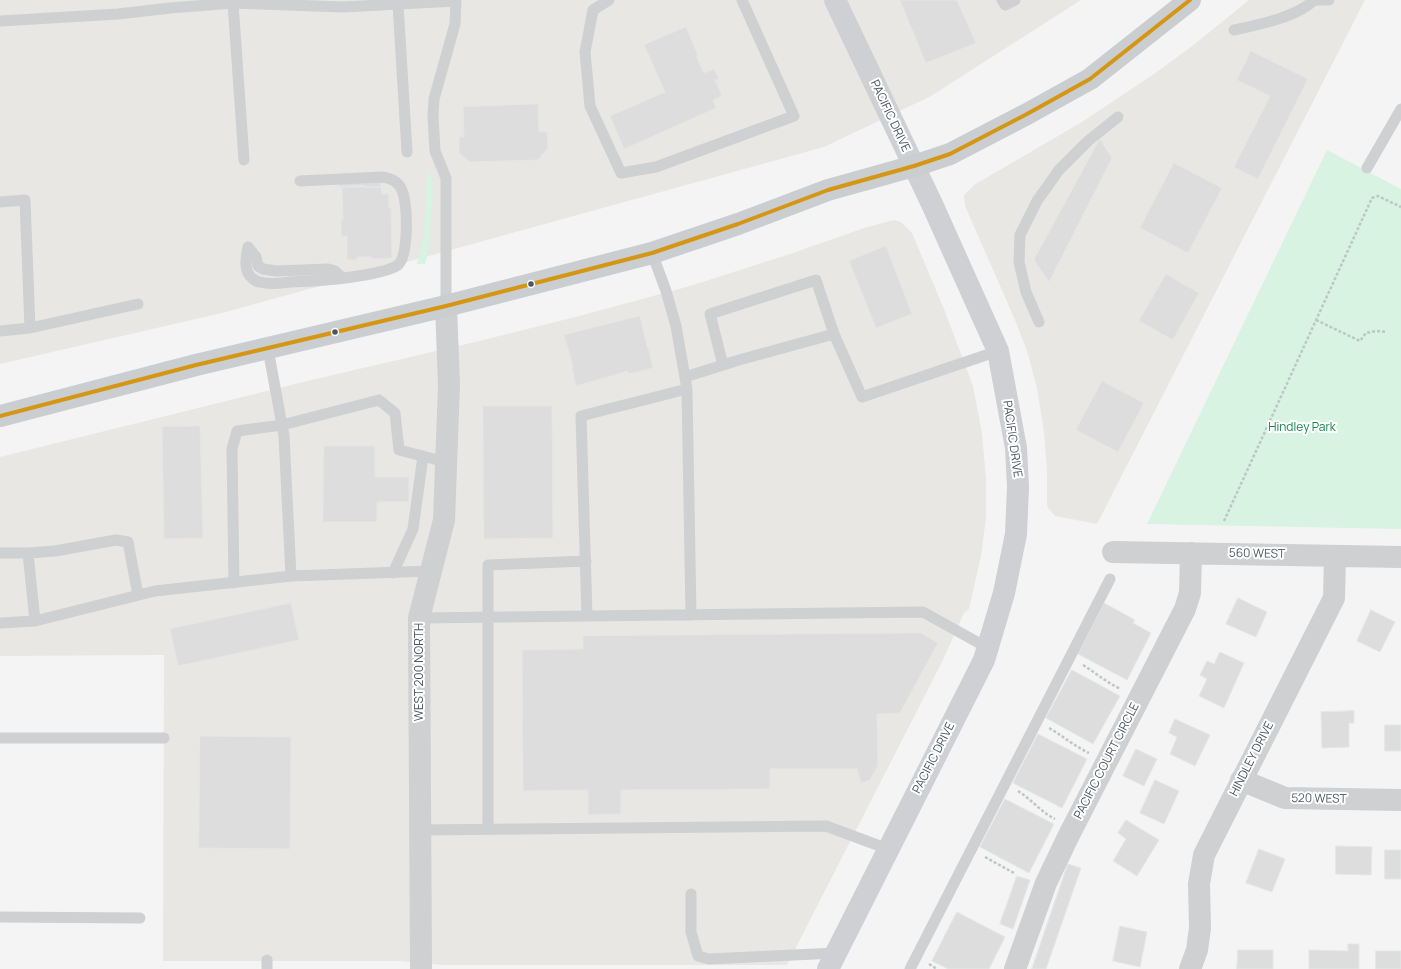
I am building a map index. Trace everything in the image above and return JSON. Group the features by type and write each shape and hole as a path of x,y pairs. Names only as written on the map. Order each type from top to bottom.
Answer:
{"main road":[{"path":"0,416 196,365 446,306 652,253 738,224 828,190 914,166 950,154 1090,79 1190,0"}],"street":[{"name":"PACIFIC DRIVE","path":"832,961 984,660 1004,593 1016,534 1018,487 1016,448 998,351 914,166 835,0"},
{"name":"WEST 200 NORTH","path":"421,969 419,618 444,520 449,386 446,306"},
{"name":"560 WEST","path":"1113,552 1401,557"},
{"name":"PACIFIC COURT CIRCLE","path":"1015,969 1046,883 1185,609 1190,587 1191,553"},
{"name":"HINDLEY DRIVE","path":"1190,969 1197,950 1200,928 1199,884 1204,855 1334,598 1335,556"},
{"name":"520 WEST","path":"1241,780 1284,798 1401,800"}],"lane":[{"path":"0,21 118,14 233,3 289,6 324,3 343,7 456,0 455,24 434,99 433,116 435,150 446,178 446,306"},
{"path":"610,0 593,10 586,52 590,106 621,173 656,167 794,116 742,0"},
{"path":"1002,0 1005,5 1015,0"},
{"path":"1234,30 1268,23 1308,7 1314,0 1329,0"},
{"path":"233,3 244,160"},
{"path":"398,4 407,152"},
{"path":"1367,168 1401,109"},
{"path":"1039,322 1026,292 1019,262 1020,235 1037,202 1059,170 1088,141 1118,117"},
{"path":"248,247 246,258 247,270 252,279 259,282 276,283 357,277 390,269 399,264 403,255 406,230 406,209 404,193 397,183 390,178 382,177 300,181"},
{"path":"0,202 25,200 30,328"},
{"path":"652,253 666,290 676,326 687,389 691,615"},
{"path":"724,365 710,314 816,280 834,334 862,397 998,351"},
{"path":"0,331 30,328 138,304"},
{"path":"685,377 834,334"},
{"path":"268,349 284,444 291,576"},
{"path":"587,616 581,416 687,389"},
{"path":"234,582 232,449 237,431 282,425 379,400 395,413 399,450 446,462"},
{"path":"393,573 413,529 423,456"},
{"path":"0,553 55,551 116,540 128,542 138,595"},
{"path":"28,552 35,621"},
{"path":"488,829 488,565 586,561"},
{"path":"0,623 35,621 155,591 291,576 431,572"},
{"path":"910,969 1110,579"},
{"path":"419,618 923,612 988,648"},
{"path":"0,738 164,738"},
{"path":"420,830 826,826 888,849"},
{"path":"691,894 691,932 698,956 709,959 832,961"},
{"path":"0,917 140,918"}],"path":[{"path":"1224,521 1372,198 1378,196 1401,207"},
{"path":"1316,320 1360,341 1366,333 1376,331 1387,332"},
{"path":"1069,657 1097,673 1109,683 1126,692"},
{"path":"1036,721 1060,734 1076,747 1093,755"},
{"path":"1004,784 1024,795 1044,812 1059,821"},
{"path":"971,850 1014,873"}],"shaded area":[{"path":"0,0 1081,0 931,96 824,147 222,313 0,364"},
{"path":"1249,0 1365,0 1097,524 1055,516 1047,505 1047,470 1044,432 1037,388 1027,351 965,206 964,195 974,185 1082,122 1154,74 1191,47"},
{"path":"894,220 901,222 912,233 944,309 973,386 982,433 986,479 986,518 981,556 969,609 964,613 943,660 787,965 443,965 400,961 163,961 164,655 0,656 0,457 583,315 690,286 790,254 864,228"}],"green space":[{"name":"Hindley Park","path":"1327,150 1401,189 1401,529 1147,524"},
{"path":"427,170 431,178 433,192 428,253 425,264 417,264 424,230"}],"building":[{"path":"900,0 957,0 976,43 926,63"},
{"path":"686,27 698,55 696,56 704,73 714,69 719,79 715,80 722,96 713,100 716,108 624,149 610,116 665,92 644,45"},
{"path":"1251,51 1308,79 1258,179 1234,167 1270,96 1237,80"},
{"path":"538,104 539,132 547,132 548,148 538,160 470,162 459,153 459,137 464,137 463,107"},
{"path":"1100,139 1112,158 1049,282 1034,260"},
{"path":"1174,163 1222,188 1188,253 1140,228"},
{"path":"381,177 381,187 339,187 339,178"},
{"path":"342,187 381,187 382,194 389,194 389,208 391,208 392,258 372,259 371,257 357,257 357,260 347,260 347,236 341,236 341,219 343,219"},
{"path":"886,246 912,314 876,328 849,261"},
{"path":"1166,274 1199,293 1173,340 1139,321"},
{"path":"640,316 653,368 628,374 628,371 576,386 573,366 564,335"},
{"path":"1102,381 1144,403 1118,452 1076,430"},
{"path":"483,406 552,406 553,538 484,539"},
{"path":"200,426 203,538 164,539 162,427"},
{"path":"324,446 375,446 375,477 409,477 409,502 377,502 377,522 323,522"},
{"path":"1238,598 1267,612 1256,637 1226,624"},
{"path":"291,603 299,640 178,666 170,629"},
{"path":"1104,603 1135,620 1133,623 1151,633 1127,680 1078,654"},
{"path":"1371,610 1395,622 1380,652 1357,641"},
{"path":"921,633 938,643 900,713 877,714 878,765 870,780 861,783 857,769 770,769 770,789 621,790 621,814 588,815 588,790 523,791 522,650 583,649 583,636"},
{"path":"1220,652 1244,663 1224,708 1199,696 1207,679 1200,675 1207,661 1214,664"},
{"path":"1072,670 1120,696 1093,744 1046,718"},
{"path":"1354,711 1354,723 1349,723 1349,747 1322,748 1321,712"},
{"path":"1175,719 1210,735 1195,766 1170,754 1177,737 1169,733"},
{"path":"1385,725 1401,725 1401,751 1385,751"},
{"path":"1038,734 1087,759 1062,808 1013,783"},
{"path":"200,736 291,737 290,849 199,848"},
{"path":"1136,749 1157,759 1144,786 1123,776"},
{"path":"1155,780 1179,791 1164,824 1140,813"},
{"path":"1005,799 1054,824 1029,873 980,847"},
{"path":"1126,820 1159,840 1137,876 1113,861 1126,839 1118,833"},
{"path":"1336,846 1372,847 1371,875 1336,874"},
{"path":"1259,849 1285,859 1272,892 1246,883"},
{"path":"1385,850 1401,850 1401,879 1385,879"},
{"path":"1068,864 1081,868 1046,969 1032,969"},
{"path":"1017,876 1030,880 1013,929 1000,924"},
{"path":"957,912 1005,937 989,969 948,969 932,961"},
{"path":"1120,926 1147,932 1140,967 1113,961"},
{"path":"1348,944 1359,944 1359,969 1309,969 1309,950 1348,951"},
{"path":"1238,950 1273,950 1273,969 1237,969"},
{"path":"1376,951 1401,951 1401,969 1376,969"}],"transit line":[{"path":"0,416 196,365 446,306 652,253 738,224 828,190 914,166 950,154 1090,79 1190,0"}]}
